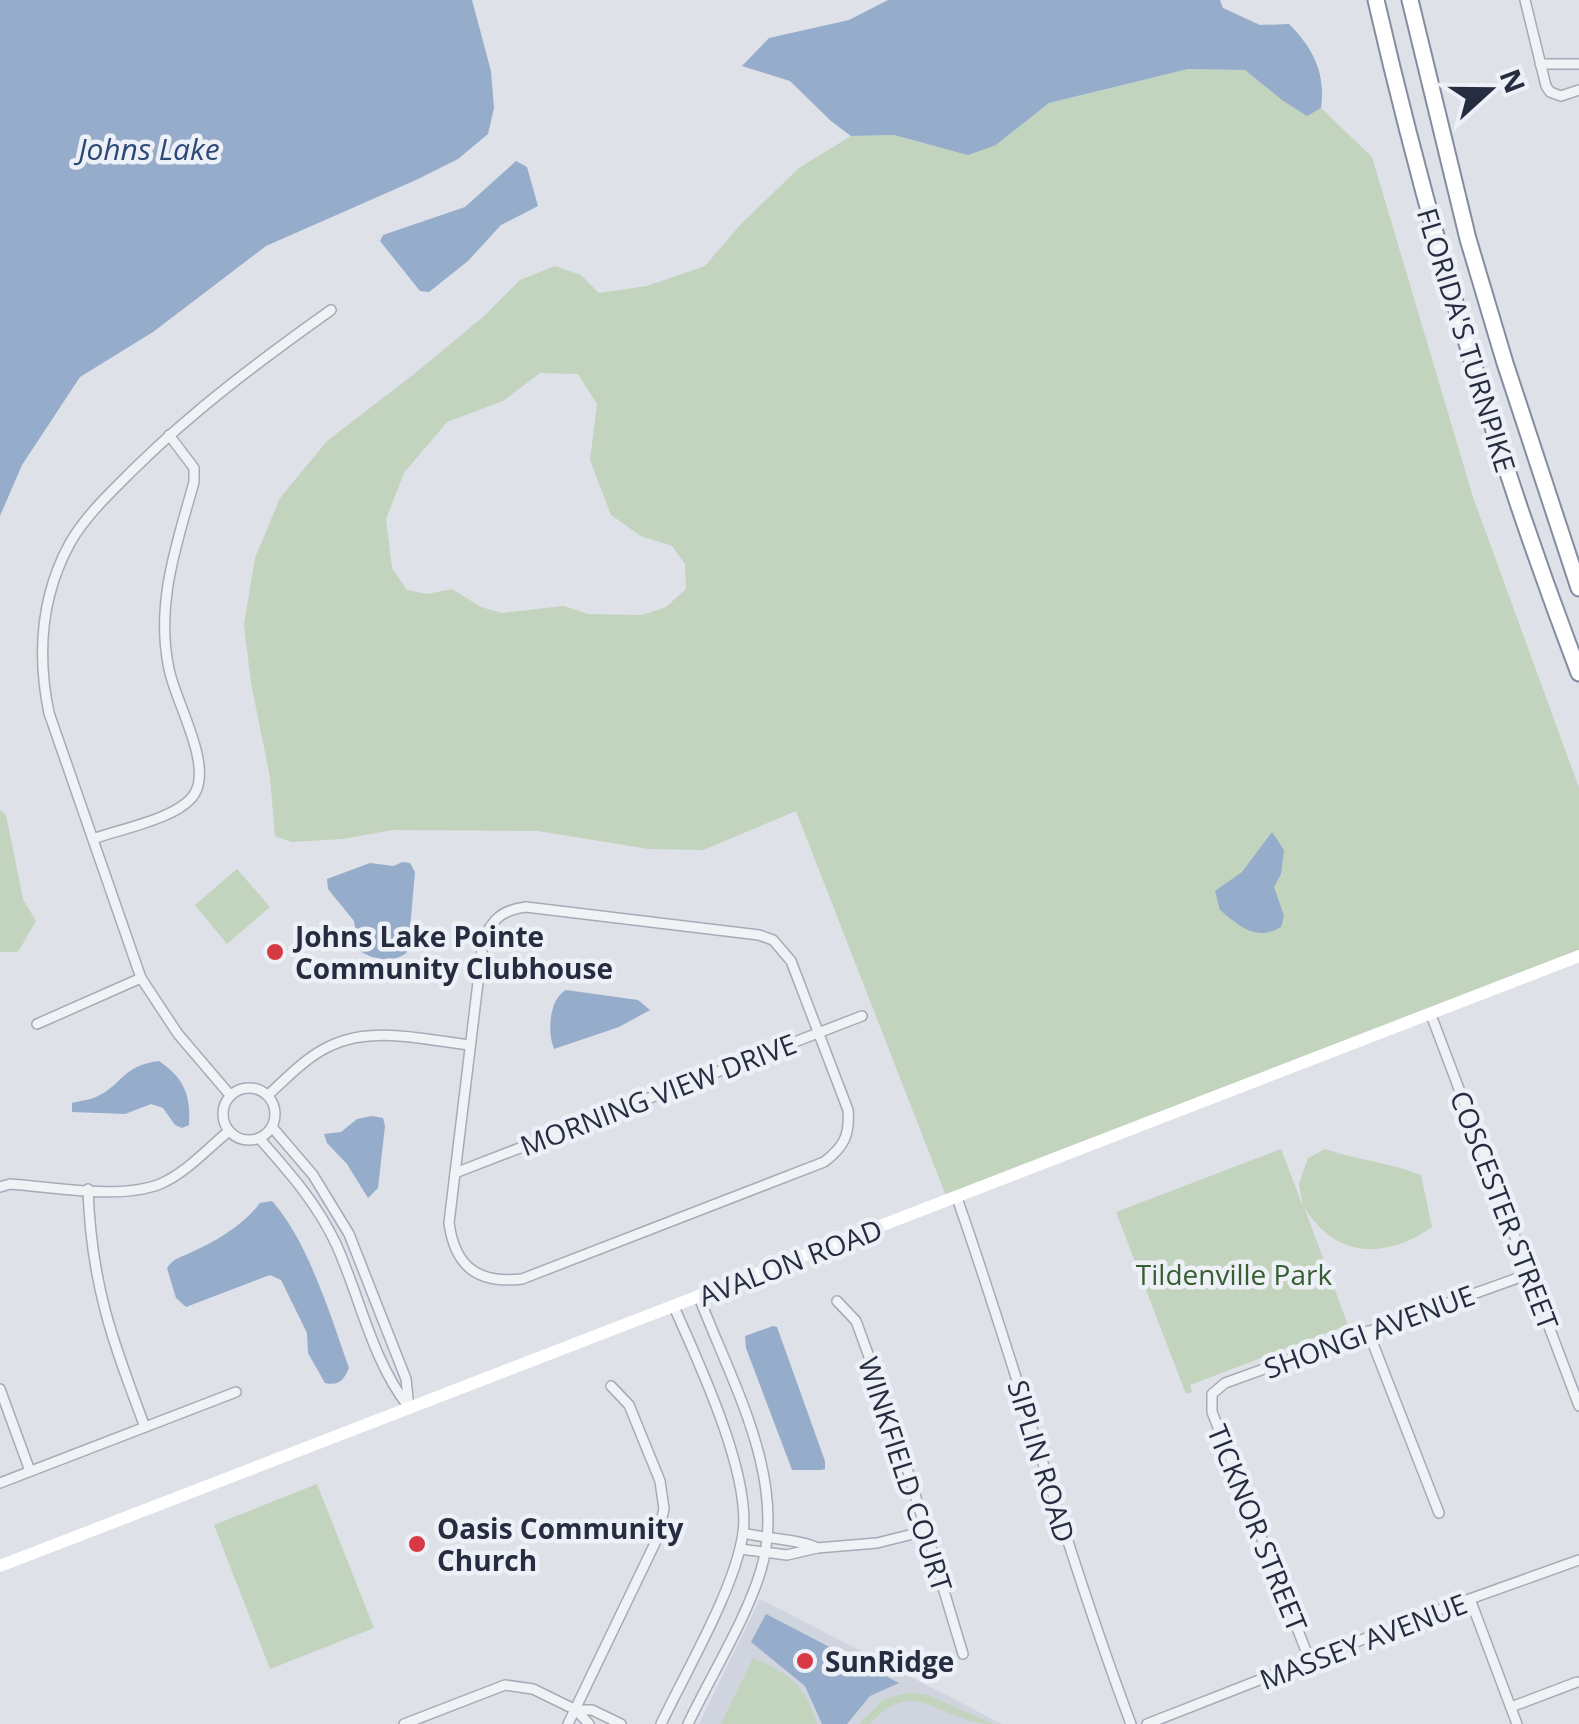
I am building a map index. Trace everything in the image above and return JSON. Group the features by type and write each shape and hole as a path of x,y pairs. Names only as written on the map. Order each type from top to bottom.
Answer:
{"highway":[{"name":"FLORIDA'S TURNPIKE","path":"1376,0 1474,373 1514,498 1579,673"},
{"name":"FLORIDA'S TURNPIKE","path":"1410,0 1468,240 1504,363 1579,588"}],"main road":[{"name":"AVALON ROAD","path":"0,1566 1579,956"}],"street":[{"path":"1525,0 1550,92 1561,96 1579,90"},
{"path":"1540,64 1579,64"},
{"path":"230,1094 178,1034 141,978 49,713 42,678 42,634 52,583 71,541 105,498 169,434 241,374 331,310"},
{"path":"92,838 176,811 188,803 198,788 198,758 164,644 167,579 194,482 194,468 169,434"},
{"path":"526,907 759,935 773,940 791,961 848,1110 850,1127 845,1142 824,1162 522,1279 488,1279 460,1258 451,1241 449,1223 470,1045 483,941 500,914 526,907"},
{"path":"37,1024 141,978"},
{"name":"COSCESTER STREET","path":"1430,1014 1579,1406"},
{"name":"MORNING VIEW DRIVE","path":"455,1173 862,1016"},
{"path":"268,1095 313,1056 348,1038 390,1036 470,1045"},
{"path":"249,1087 268,1095 274,1106 272,1127 259,1138 247,1140 229,1131 222,1115 230,1094 249,1087"},
{"path":"272,1127 335,1206 364,1268 406,1378 409,1408"},
{"path":"0,1187 10,1184 140,1190 183,1170 229,1131"},
{"path":"259,1138 304,1189 334,1241 390,1384 409,1408"},
{"path":"88,1189 90,1245 98,1291 111,1338 145,1427"},
{"name":"SIPLIN ROAD","path":"957,1198 998,1314 1088,1610 1131,1724"},
{"path":"349,1274 364,1268"},
{"name":"SHONGI AVENUE","path":"1212,1394 1225,1384 1530,1274"},
{"path":"688,1724 752,1592 767,1540 768,1494 760,1457 698,1297"},
{"name":"WINKFIELD COURT","path":"837,1301 856,1321 894,1425 962,1654"},
{"path":"660,1724 726,1590 743,1534 738,1468 674,1306"},
{"path":"1368,1331 1439,1513"},
{"path":"568,1724 657,1538 664,1509 660,1481 629,1405 611,1386"},
{"path":"0,1389 30,1471"},
{"path":"0,1483 236,1392"},
{"name":"TICKNOR STREET","path":"1212,1394 1212,1412 1310,1661"},
{"path":"740,1550 793,1555 925,1532"},
{"path":"743,1534 811,1543 817,1548"},
{"name":"MASSEY AVENUE","path":"1147,1724 1579,1560"},
{"path":"1470,1600 1518,1724"},
{"path":"1511,1707 1577,1682"},
{"path":"404,1724 506,1685 533,1689 576,1710 589,1724"},
{"path":"576,1710 592,1710 619,1724"}],"shaded area":[{"name":"SunRidge","path":"760,1599 1002,1724 699,1724"}],"green space":[{"path":"1188,69 1245,70 1307,115 1321,108 1372,157 1473,497 1579,788 1579,957 948,1201 796,811 703,850 649,849 538,831 392,830 343,839 292,842 275,836 270,777 244,625 255,558 280,498 327,441 483,317 520,280 555,266 581,275 599,293 647,286 705,266 740,225 799,168 851,136 894,135 926,144 996,145 1049,103","holes":["540,373 578,374 597,404 590,460 611,515 641,536 672,546 685,564 686,589 666,607 642,615 588,614 564,606 502,613 481,607 452,589 427,594 407,590 392,568 386,519 404,473 447,422 503,401"]},
{"path":"0,810 6,815 23,899 36,921 18,952 0,952"},
{"path":"237,869 270,907 227,944 195,905"},
{"name":"Tildenville Park","path":"1281,1149 1303,1207 1299,1184 1308,1158 1325,1149 1421,1175 1432,1227 1397,1245 1362,1248 1330,1236 1304,1207 1348,1325 1190,1385 1192,1392 1186,1394 1116,1212"},
{"path":"317,1484 374,1628 270,1669 214,1525"},
{"path":"753,1658 794,1682 807,1699 817,1724 721,1724"},
{"path":"912,1692 928,1695 993,1724 958,1717 929,1705 901,1702 870,1724 859,1724 884,1699"}],"water":[{"name":"Johns Lake","path":"0,0 472,0 491,71 494,108 488,134 458,159 266,246 153,332 80,377 22,465 0,516"},
{"path":"888,0 1220,0 1223,8 1260,25 1289,24 1316,62 1321,108 1307,116 1245,70 1188,69 1049,103 996,145 968,155 894,135 851,136 790,81 742,66 769,38 849,20"},
{"path":"516,161 527,167 538,206 501,225 468,261 429,292 420,291 380,241 383,235 465,207"},
{"path":"1272,832 1284,850 1281,874 1274,887 1284,916 1281,927 1264,933 1241,926 1220,910 1215,891 1242,872"},
{"path":"370,863 394,866 410,863 415,872 408,951 391,959 369,956 358,949 354,921 328,889 327,879"},
{"path":"566,990 638,1000 650,1010 619,1027 554,1049 551,1016 560,994"},
{"path":"159,1061 184,1088 189,1125 175,1125 163,1108 151,1104 125,1114 72,1112 72,1103 96,1097 137,1067"},
{"path":"383,1118 385,1126 378,1188 368,1198 324,1134 341,1132 357,1119"},
{"path":"272,1201 307,1258 349,1368 337,1383 325,1383 308,1353 307,1333 281,1280 270,1275 186,1307 176,1298 167,1268 170,1264 230,1231 260,1203"},
{"path":"777,1327 825,1469 792,1470 746,1348 745,1336"},
{"path":"766,1614 899,1683 870,1696 847,1724 822,1724 805,1686 751,1642"}],"place":[{"name":"Johns Lake Pointe Community Clubhouse","path":"275,952"},
{"name":"Oasis Community Church","path":"417,1544"},
{"name":"SunRidge","path":"805,1661"}]}
